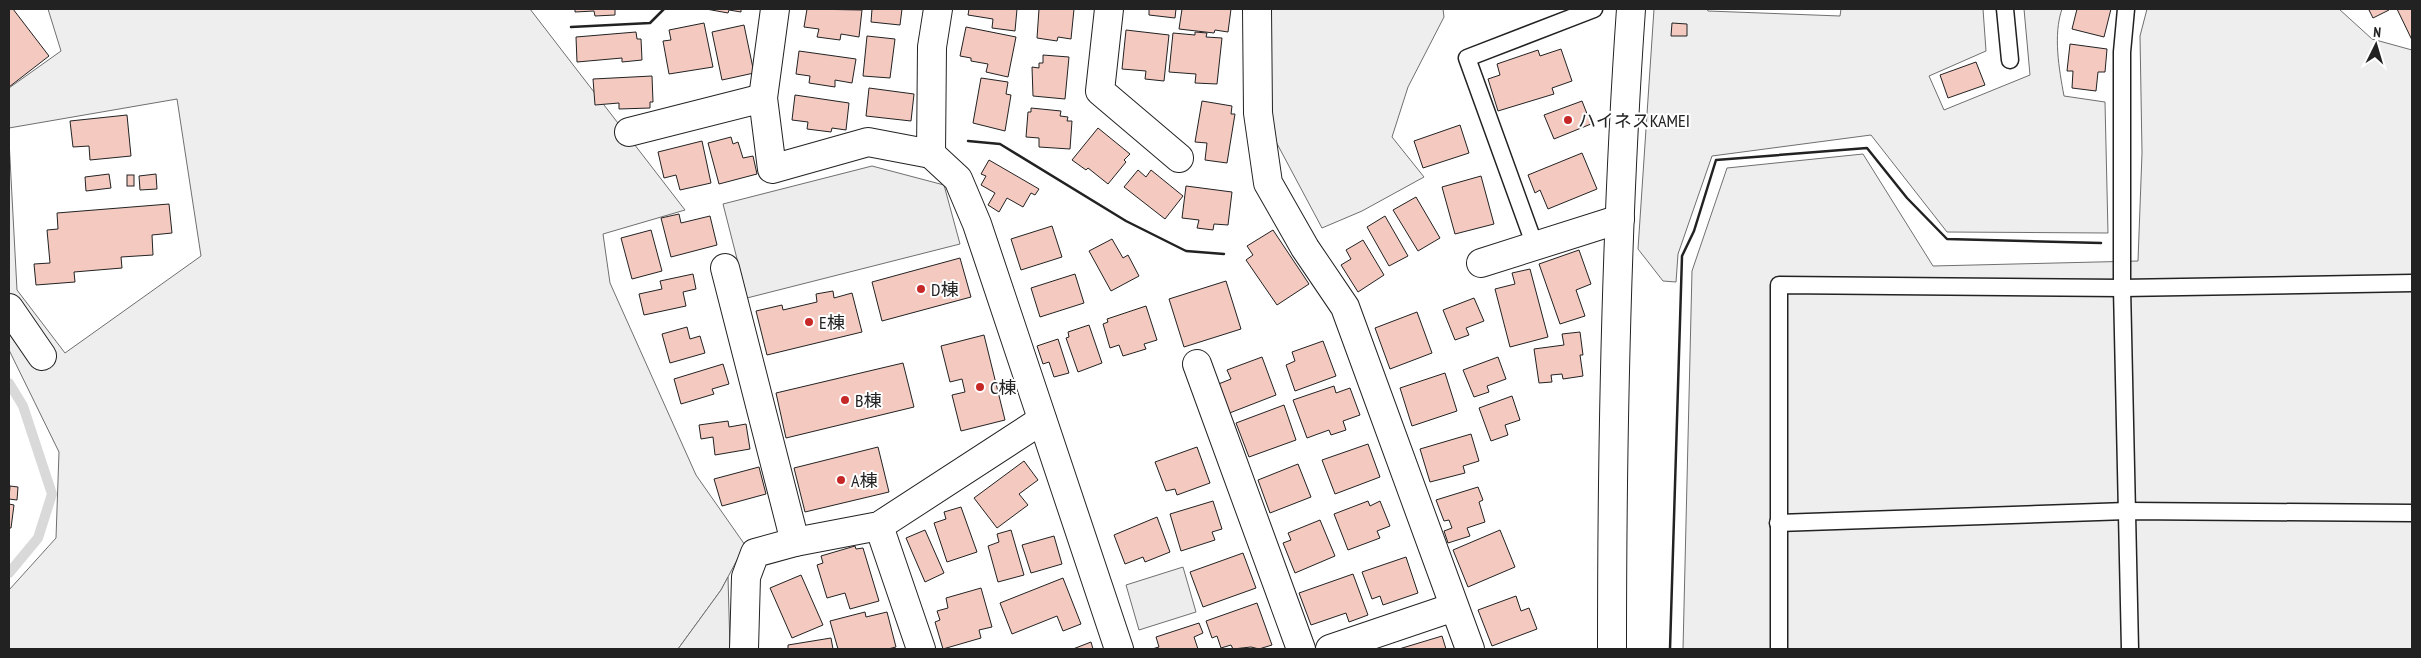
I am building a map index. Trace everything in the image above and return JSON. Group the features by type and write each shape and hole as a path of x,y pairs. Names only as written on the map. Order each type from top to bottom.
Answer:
{"street":[{"path":"775,9 763,98 772,169 868,142 932,154 958,179 1041,412 1042,420 1120,649"},
{"path":"932,154 932,47 938,9"},
{"path":"1109,9 1100,91 1179,158"},
{"path":"1257,9 1258,113 1268,184 1304,248 1345,307 1470,649"},
{"path":"1612,649 1612,462 1627,9"},
{"path":"628,132 763,98"},
{"path":"1481,263 1620,219"},
{"path":"725,268 795,542"},
{"path":"9,308 42,356"},
{"path":"1197,364 1301,649"},
{"path":"744,649 746,577 755,553 795,542 879,526 1042,420"},
{"path":"879,526 921,649"},
{"path":"1330,649 1454,607"}],"lane":[{"path":"1535,246 1468,58 1594,9"},
{"path":"2005,9 2010,60"},
{"path":"2126,9 2122,52 2122,288 2130,649"},
{"path":"1779,649 1779,285 2122,288 2412,283"},
{"path":"1778,523 2127,511 2412,513"}],"shaded area":[{"path":"48,9 530,9 685,210 603,234 610,283 696,475 745,545 721,590 678,649 9,649 9,590 56,538 59,452 9,350 9,140 17,290 65,353 201,256 177,99 9,128 9,88 61,51"},
{"path":"1265,9 1443,9 1444,17 1408,87 1392,137 1424,177 1362,211 1322,228 1274,138 1266,98"},
{"path":"1654,9 1707,9 1708,11 1840,16 1841,9 1983,9 1986,51 1929,76 1944,110 2030,75 2024,9 2062,9 2057,41 2064,96 2105,102 2108,233 1947,232 1871,135 1712,156 1678,254 1676,282 1663,281 1638,249"},
{"path":"2147,9 2339,9 2372,39 2412,50 2412,649 1683,649 1692,271 1727,168 1863,154 1933,266 2138,261 2142,153 2140,36"},
{"path":"872,166 944,185 960,244 747,298 723,204"},
{"path":"1183,567 1196,612 1139,630 1126,585"},
{"path":"728,577 730,649 678,649 721,590"}],"building":[{"path":"9,9 13,9 49,56 9,87"},
{"path":"575,9 615,9 615,15 595,16 594,11 575,12"},
{"path":"706,9 741,9 741,12 729,10 728,13"},
{"path":"807,9 862,10 859,37 841,34 840,40 817,37 819,29 804,27"},
{"path":"872,9 902,9 900,25 871,22"},
{"path":"969,9 1017,9 1015,31 992,28 993,19 968,15"},
{"path":"1039,9 1074,9 1071,39 1058,37 1057,41 1037,38"},
{"path":"1149,9 1176,9 1175,18 1149,15"},
{"path":"1182,9 1231,9 1228,32 1215,30 1214,33 1179,29"},
{"path":"2077,9 2111,9 2104,37 2072,29"},
{"path":"2397,9 2412,9 2412,40"},
{"path":"2369,10 2389,10 2373,18"},
{"path":"704,23 713,67 669,74 663,41 671,40 669,30"},
{"path":"1672,23 1687,24 1687,36 1671,36"},
{"path":"744,25 754,73 722,80 712,32"},
{"path":"966,27 1016,37 1008,77 986,72 988,64 971,61 971,58 960,56"},
{"path":"1126,30 1169,35 1164,81 1145,79 1146,71 1122,69"},
{"path":"636,32 637,39 641,39 642,60 622,62 622,58 577,62 576,37"},
{"path":"1195,32 1207,33 1206,37 1222,38 1217,84 1195,83 1196,74 1169,72 1173,33 1195,35"},
{"path":"867,36 895,39 890,78 863,76"},
{"path":"2070,44 2107,49 2105,72 2098,72 2096,91 2072,88 2073,71 2067,71"},
{"path":"1561,49 1572,81 1552,88 1554,94 1498,111 1488,79 1500,75 1497,64 1538,50 1540,56"},
{"path":"799,51 856,59 852,83 835,80 835,87 809,83 810,76 796,74"},
{"path":"1043,55 1069,57 1065,99 1033,96 1032,67 1039,68 1039,63 1043,63"},
{"path":"1976,62 1985,85 1948,98 1940,75"},
{"path":"652,76 653,102 650,102 650,108 619,109 619,103 595,105 593,79"},
{"path":"981,78 1008,82 1006,94 1011,95 1005,131 973,123"},
{"path":"869,88 914,94 911,121 866,116"},
{"path":"795,95 849,103 846,130 832,128 831,132 807,129 808,122 792,120"},
{"path":"1202,101 1232,106 1231,114 1235,114 1227,163 1205,160 1207,143 1195,142"},
{"name":"ハイネスKAMEI","path":"1582,101 1591,124 1554,139 1544,115"},
{"path":"1031,108 1061,111 1060,116 1068,117 1067,121 1072,121 1070,149 1039,147 1039,138 1026,137 1028,112 1031,112"},
{"path":"127,115 131,156 90,160 89,146 73,147 70,121"},
{"path":"1460,125 1469,153 1423,168 1414,141"},
{"path":"1098,128 1130,154 1124,160 1126,162 1108,184 1088,168 1086,170 1072,160"},
{"path":"731,137 733,144 738,142 743,158 753,156 757,174 719,184 708,143"},
{"path":"702,141 711,183 680,190 676,175 664,178 658,152"},
{"path":"1582,153 1597,189 1548,209 1540,190 1535,193 1528,175"},
{"path":"989,160 1039,189 1035,195 1031,193 1023,207 1007,198 999,212 988,205 995,193 981,185 986,176 981,174"},
{"path":"1138,170 1146,177 1151,170 1183,196 1165,219 1124,187"},
{"path":"109,174 111,188 86,191 85,177"},
{"path":"156,174 157,189 140,190 139,176"},
{"path":"127,175 134,175 134,186 127,186"},
{"path":"1481,176 1494,224 1455,234 1442,187"},
{"path":"1186,186 1232,192 1228,225 1214,224 1213,230 1197,228 1199,220 1182,218"},
{"path":"1416,197 1440,238 1418,251 1393,210"},
{"path":"169,204 172,233 152,235 153,255 121,257 122,268 74,272 75,282 36,285 34,264 50,263 47,230 58,229 57,213"},
{"path":"679,214 681,223 710,216 717,245 671,257 661,218"},
{"path":"1385,216 1408,256 1389,266 1367,227"},
{"path":"1052,226 1062,257 1021,270 1011,239"},
{"path":"651,230 662,271 632,279 621,238"},
{"path":"1273,230 1309,284 1277,305 1246,260 1253,255 1247,246"},
{"path":"1112,239 1123,258 1128,255 1139,276 1111,291 1089,251"},
{"path":"1363,240 1384,275 1358,292 1341,265 1351,259 1346,250"},
{"path":"1579,250 1591,284 1576,290 1585,316 1560,324 1539,264"},
{"name":"D棟","path":"960,258 971,297 882,321 872,282"},
{"path":"1530,269 1548,337 1510,347 1495,289 1515,284 1512,273"},
{"path":"693,274 696,289 683,292 686,306 644,315 639,294 662,289 660,281"},
{"path":"1075,274 1084,303 1040,317 1031,288"},
{"path":"1226,281 1241,329 1184,347 1169,299"},
{"name":"E棟","path":"833,291 834,298 852,293 862,332 767,355 756,311 782,305 783,310 817,302 816,294"},
{"path":"1474,298 1484,321 1466,328 1469,335 1455,340 1443,310"},
{"path":"1146,306 1157,340 1144,344 1146,349 1123,356 1119,345 1110,348 1103,324 1108,322 1107,319"},
{"path":"1417,312 1432,353 1390,369 1375,328"},
{"path":"1089,325 1102,363 1078,372 1066,338 1069,337 1068,332"},
{"path":"687,327 690,339 700,336 705,353 670,363 662,334"},
{"path":"1580,332 1583,355 1580,355 1583,376 1563,379 1562,374 1551,375 1552,382 1539,383 1534,349 1564,345 1562,334"},
{"name":"C棟","path":"984,335 1005,420 961,431 952,395 965,392 962,379 950,382 941,346"},
{"path":"1058,339 1069,373 1054,377 1049,362 1043,364 1037,346"},
{"path":"1323,341 1336,376 1295,391 1286,365 1295,361 1292,352"},
{"path":"1262,357 1276,395 1227,414 1216,385 1231,379 1227,370"},
{"path":"1498,357 1506,379 1487,386 1489,392 1474,397 1463,370"},
{"name":"B棟","path":"903,363 914,407 786,438 776,393"},
{"path":"723,364 729,384 712,389 714,394 681,404 674,379"},
{"path":"1445,373 1457,411 1412,426 1400,388"},
{"path":"1334,386 1336,393 1350,388 1360,415 1343,421 1346,430 1331,435 1329,430 1307,438 1293,400"},
{"path":"1512,396 1520,420 1505,425 1508,435 1491,441 1479,408"},
{"path":"1284,405 1296,440 1249,457 1236,423"},
{"path":"728,421 729,427 746,424 750,449 715,455 713,437 701,439 699,425"},
{"path":"1471,434 1479,461 1463,466 1465,473 1430,482 1420,449"},
{"path":"1368,444 1380,477 1335,494 1322,460"},
{"name":"A棟","path":"878,447 889,492 805,512 794,468"},
{"path":"1197,447 1210,483 1177,495 1175,489 1166,491 1155,462"},
{"path":"1024,461 1038,480 1019,494 1028,505 997,528 974,498"},
{"path":"1298,464 1311,497 1270,513 1258,480"},
{"path":"759,467 766,494 722,506 714,479"},
{"path":"10,486 18,487 17,500 9,499"},
{"path":"1478,487 1483,500 1479,502 1485,522 1467,528 1470,536 1448,543 1444,531 1452,528 1449,520 1444,521 1436,500"},
{"path":"1213,501 1222,529 1212,532 1215,540 1181,551 1170,514"},
{"path":"1368,501 1370,506 1380,501 1390,526 1377,531 1380,538 1348,550 1334,514"},
{"path":"9,504 14,505 11,528 9,528"},
{"path":"961,507 977,552 947,562 934,523 946,519 944,512"},
{"path":"1157,517 1170,552 1145,562 1143,557 1125,564 1114,535"},
{"path":"1320,520 1335,556 1295,573 1283,543 1291,540 1288,533"},
{"path":"925,530 944,573 925,582 906,538"},
{"path":"1011,530 1024,575 998,582 988,546 999,542 997,534"},
{"path":"1500,530 1515,567 1468,587 1453,550"},
{"path":"1054,536 1062,564 1031,573 1022,545"},
{"path":"855,546 856,549 863,548 879,601 850,609 845,593 827,598 817,565 823,563 821,556"},
{"path":"1243,553 1256,588 1203,607 1190,572"},
{"path":"1406,557 1418,593 1383,605 1380,596 1372,599 1362,572"},
{"path":"1353,574 1368,615 1349,622 1346,613 1311,625 1299,593"},
{"path":"801,575 823,625 792,638 770,588"},
{"path":"1063,578 1081,624 1063,631 1057,616 1012,634 1000,603"},
{"path":"981,588 992,627 979,630 981,638 943,649 935,622 940,620 937,611 948,608 946,598"},
{"path":"1516,596 1521,611 1529,608 1537,629 1492,646 1478,610"},
{"path":"1257,603 1272,645 1259,649 1251,647 1233,649 1231,645 1221,648 1217,636 1212,638 1206,621"},
{"path":"865,612 866,617 887,612 896,647 888,649 838,649 830,621"},
{"path":"1199,623 1203,633 1194,637 1198,649 1152,649 1159,647 1156,637"},
{"path":"1442,636 1446,649 1399,649"},
{"path":"831,638 833,649 788,649 788,645"},
{"path":"1091,642 1093,649 1073,649"}],"waterway":[{"path":"9,383 23,406 52,494 38,538 9,573"}],"wall":[{"path":"571,27 650,23 664,9"},
{"path":"968,141 1000,144 1126,221 1186,251 1224,254"},
{"path":"1670,649 1682,256 1694,231 1716,160 1867,148 1907,198 1947,239 2101,243"}],"place":[{"name":"ハイネスKAMEI","path":"1568,120"},
{"name":"D棟","path":"921,289"},
{"name":"E棟","path":"809,322"},
{"name":"C棟","path":"980,387"},
{"name":"B棟","path":"845,400"},
{"name":"A棟","path":"841,480"}]}
